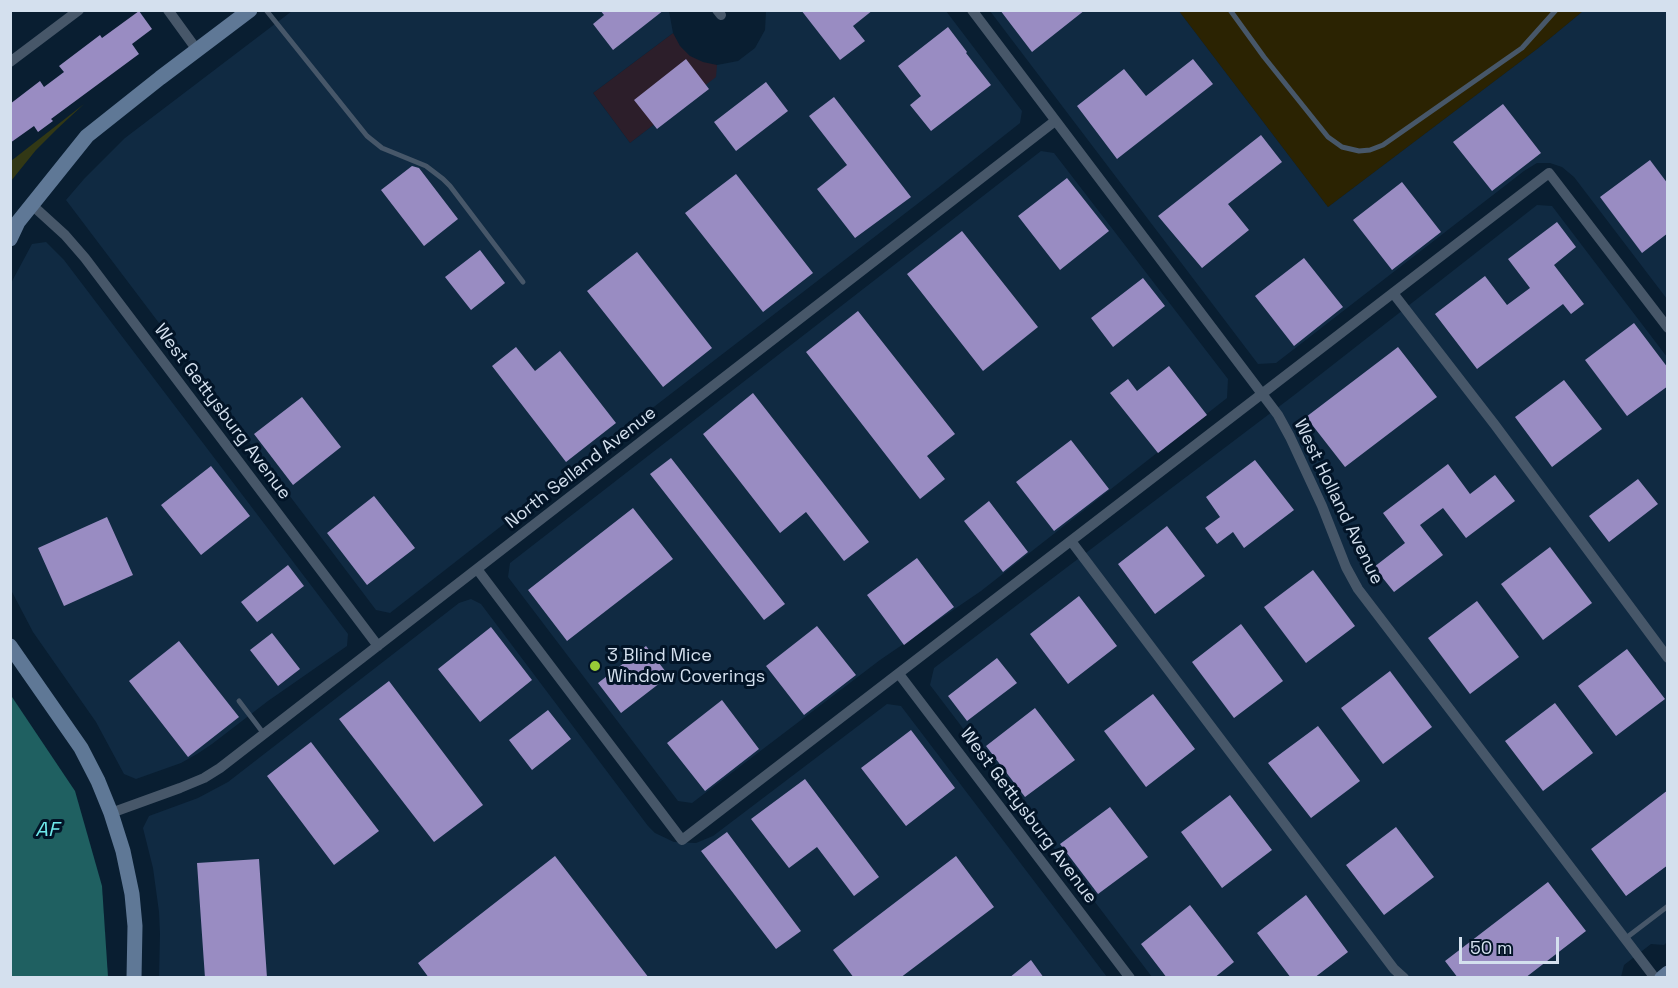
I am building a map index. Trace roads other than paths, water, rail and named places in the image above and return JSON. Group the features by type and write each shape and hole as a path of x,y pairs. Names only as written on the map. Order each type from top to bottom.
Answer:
{"street":[{"path":"10,62 79,10"},
{"path":"168,10 197,50"},
{"path":"10,239 18,222 87,136 250,10"},
{"name":"West Holland Avenue","path":"972,10 1278,415 1322,506 1346,567 1358,589 1655,978"},
{"name":"North Selland Avenue","path":"111,813 180,788 220,768 1055,121"},
{"path":"477,569 682,840 1549,173 1668,328"},
{"name":"West Gettysburg Avenue","path":"32,205 65,235 85,258 378,646"},
{"path":"1393,293 1495,425 1668,658"},
{"path":"1071,541 1394,969 1404,978"},
{"path":"10,646 81,748 111,813 123,851 132,894 135,926 134,978"},
{"name":"West Gettysburg Avenue","path":"899,674 1130,978"},
{"path":"1662,978 1668,973"}],"lane":[{"path":"266,10 367,136 382,148 426,166 443,179 523,282"},
{"path":"1230,10 1328,137 1342,147 1359,151 1383,145 1522,48 1556,10"},
{"path":"239,701 264,734"},
{"path":"1626,938 1668,906"}],"water":[{"name":"AF","path":"10,694 75,791 102,886 108,977 11,977"}],"place":[{"name":"3 Blind Mice Window Coverings","path":"595,666"}]}
